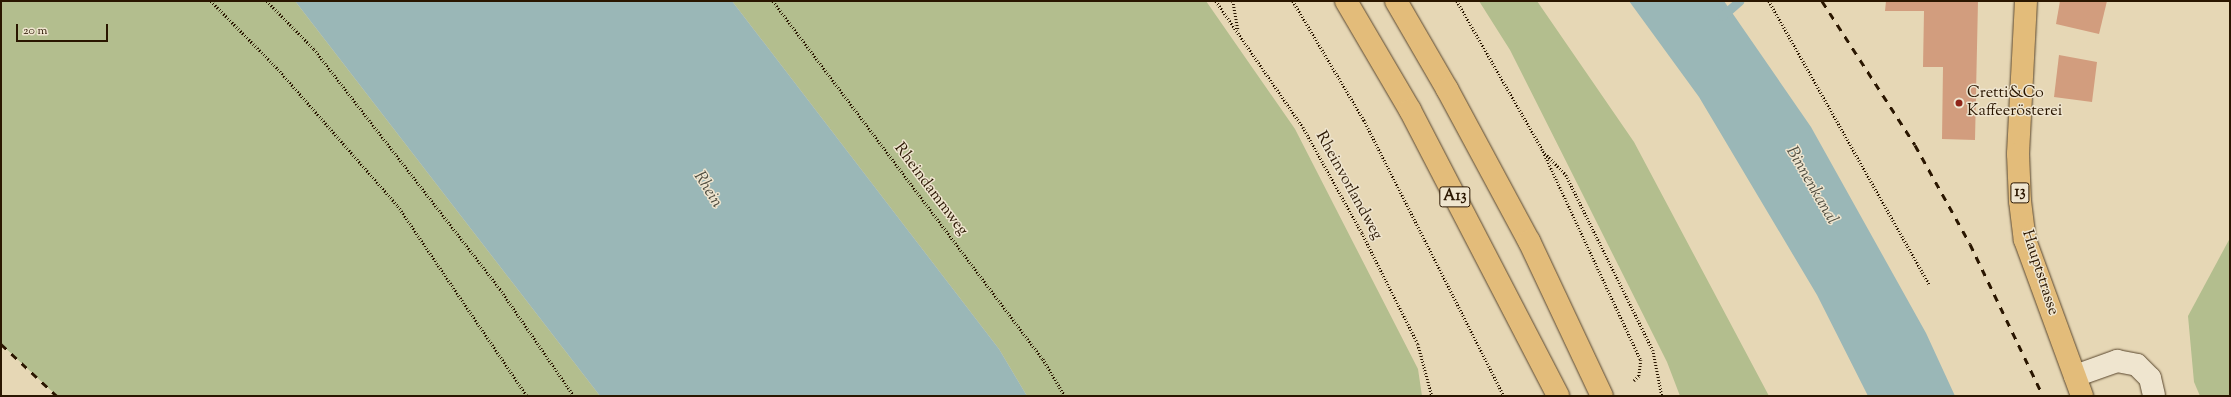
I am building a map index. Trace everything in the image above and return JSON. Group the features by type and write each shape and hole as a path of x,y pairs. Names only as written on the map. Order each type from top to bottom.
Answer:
{"main road":[{"name":"A13","path":"1346,1 1410,110 1558,396"},
{"path":"1396,1 1447,89 1529,241 1602,396"},
{"name":"Hauptstrasse","path":"2026,1 2018,154 2020,201 2026,240 2079,386"}],"street":[{"path":"2079,386 2118,361 2137,365 2150,378 2154,396"}],"path":[{"path":"211,1 278,70 398,206 527,396"},
{"path":"267,1 323,61 500,289 574,396"},
{"name":"Rheindammweg","path":"773,1 1043,359 1065,396"},
{"name":"Rheinvorlandweg","path":"1216,1 1303,127 1362,232 1418,344 1432,396"},
{"path":"1233,1 1238,33"},
{"path":"1293,1 1364,120 1504,396"},
{"path":"1458,1 1542,149 1641,360 1639,376 1634,381"},
{"path":"1769,1 1930,285"},
{"path":"1542,149 1566,175 1653,350 1662,396"}],"green space":[{"path":"1,1 295,1 600,396 57,396 1,344"},
{"path":"732,1 1206,1 1295,129 1418,369 1422,396 1027,396 999,349"},
{"path":"1479,1 1537,1 1634,142 1769,396 1680,396 1667,362 1510,50"},
{"path":"2230,238 2230,396 2200,396 2194,382 2188,316"}],"water":[{"name":"Rhein","path":"295,1 732,1 999,349 1027,396 600,396"},
{"name":"Binnenkanal","path":"1629,1 1724,1 1811,127 1926,333 1955,396 1868,396 1817,295 1699,97"}],"building":[{"name":"Cretti&Co Kaffeerösterei","path":"1886,1 1978,1 1975,140 1942,139 1943,67 1923,67 1924,11 1885,11"},
{"path":"2060,1 2107,1 2099,34 2056,24"},
{"path":"2059,55 2097,62 2092,102 2054,97"}],"waterway":[{"path":"1722,16 1739,1"}],"railway":[{"path":"1822,1 1915,145 1970,244 2043,396"},
{"path":"1,344 57,396"}],"place":[{"name":"Cretti&Co Kaffeerösterei","path":"1959,103"}]}
